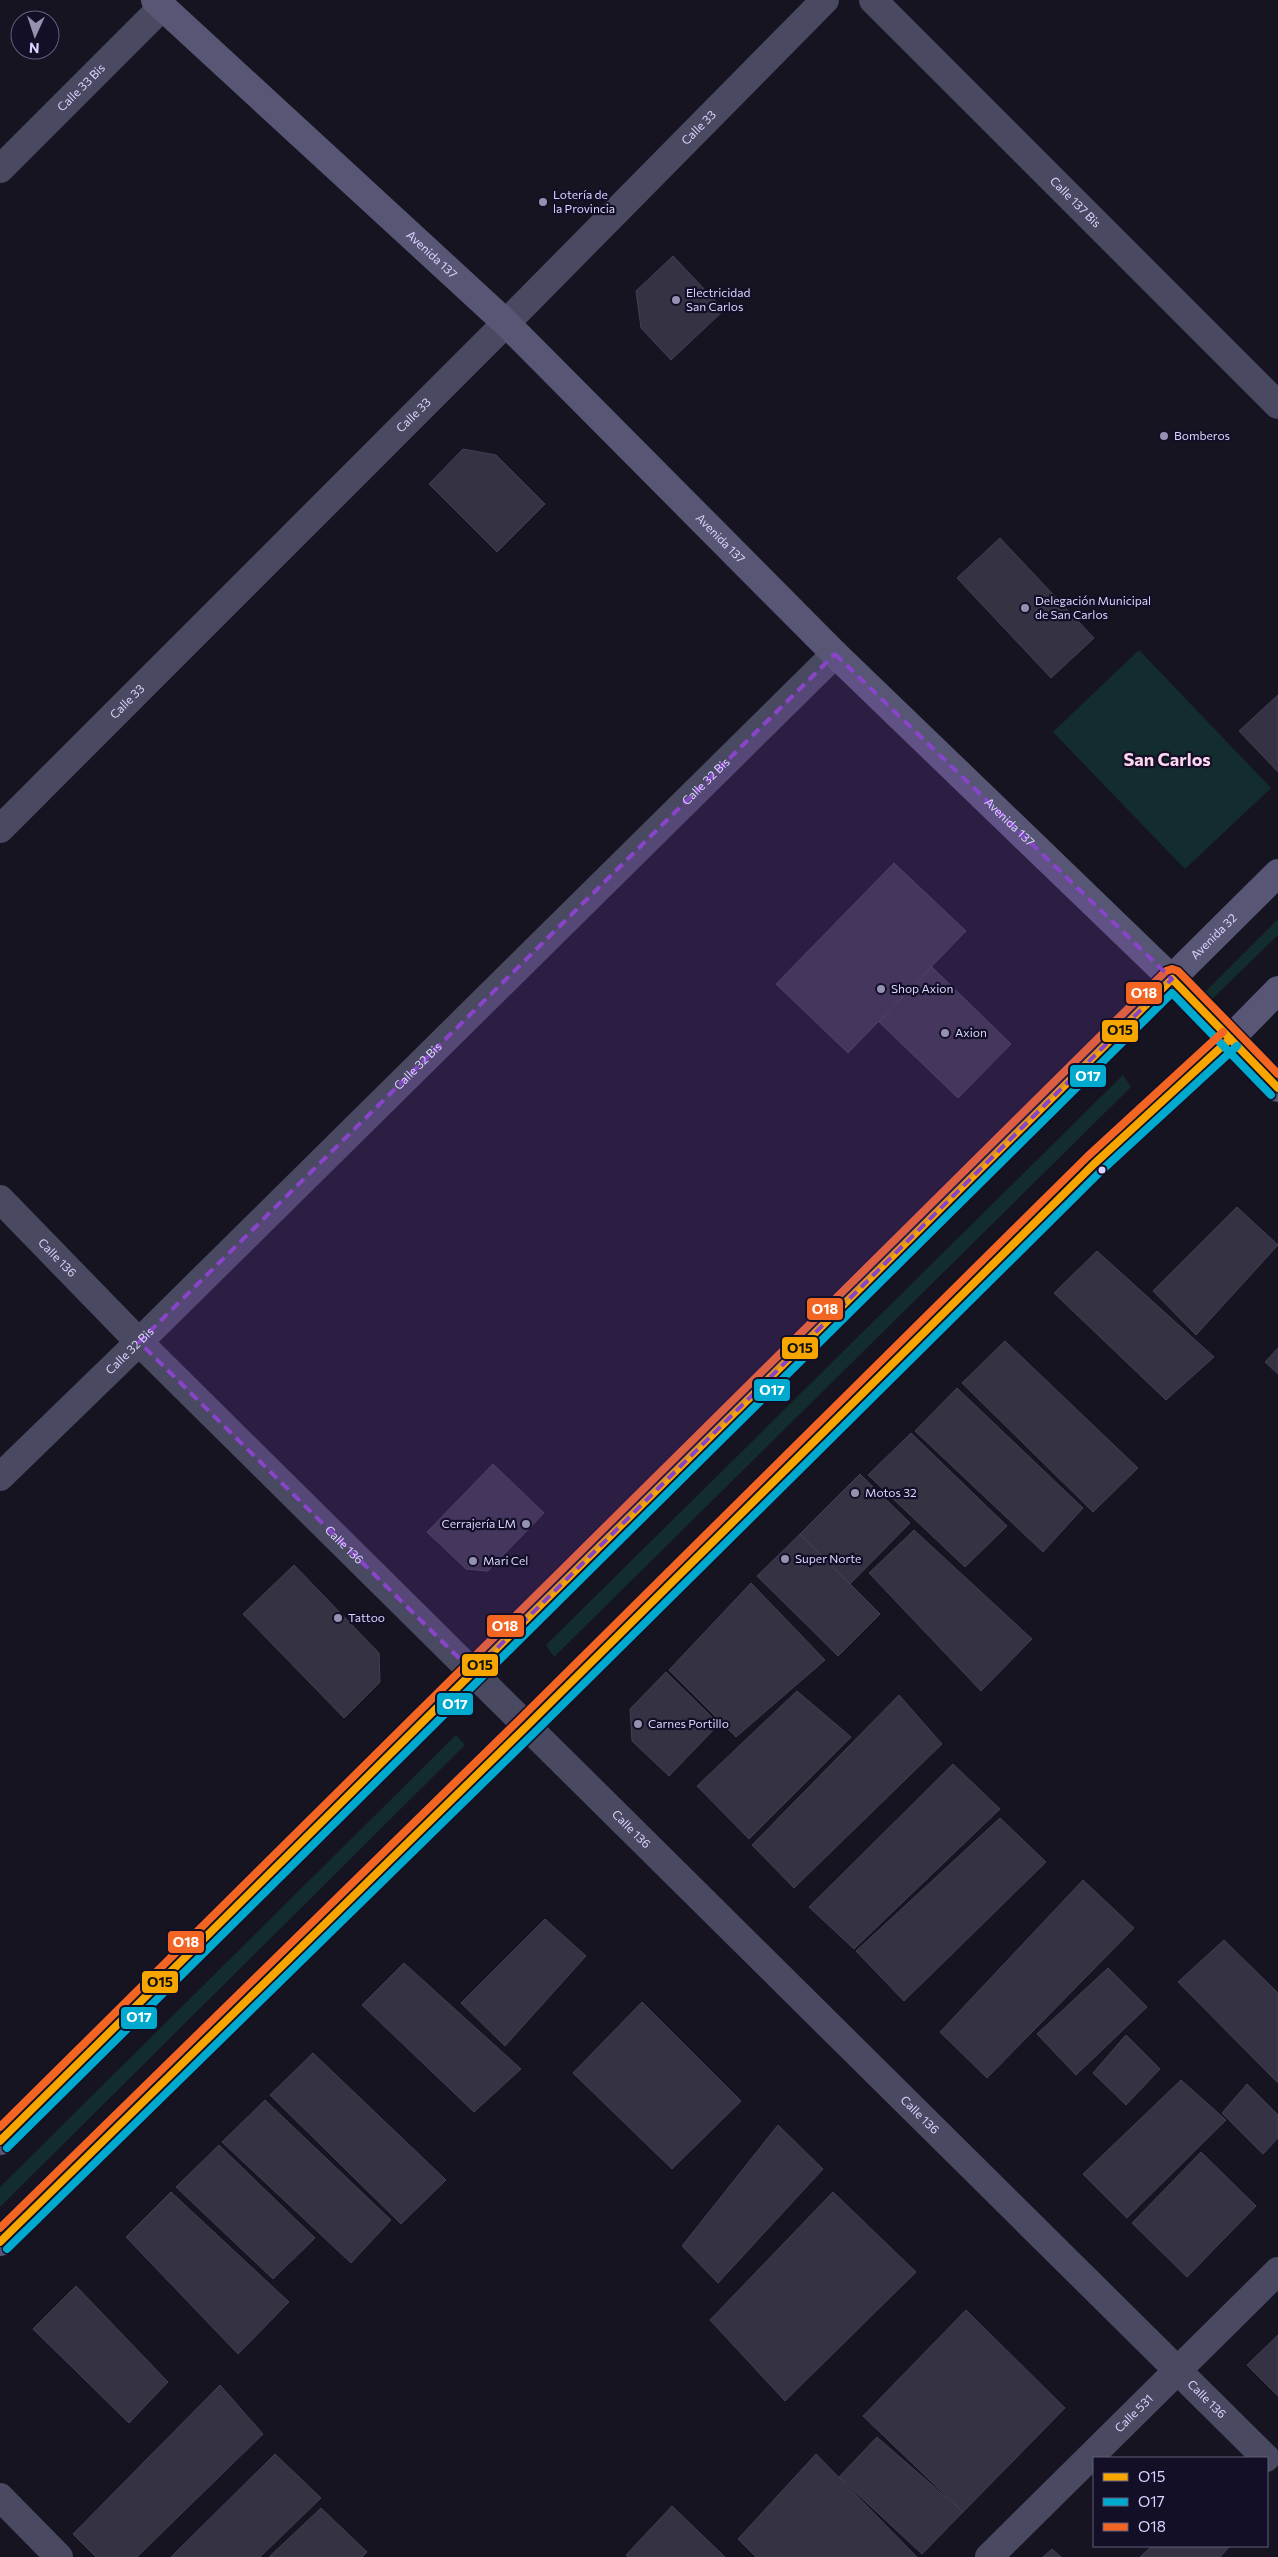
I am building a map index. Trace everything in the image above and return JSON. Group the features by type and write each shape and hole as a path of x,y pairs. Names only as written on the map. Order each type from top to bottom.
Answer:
{"main road":[{"name":"Avenida 137","path":"158,4 506,323 835,654 1172,979 1278,1088"},
{"name":"Avenida 32","path":"0,2141 1278,873"},
{"path":"0,2242 527,1726 1094,1164 1230,1039 1278,990"}],"street":[{"name":"Calle 33","path":"0,829 506,323 825,0"},
{"name":"Calle 137 Bis","path":"873,0 1278,405"},
{"name":"Calle 33 Bis","path":"0,169 158,4"},
{"name":"Calle 32 Bis","path":"0,1476 139,1342 835,654"},
{"name":"Calle 136","path":"0,1199 139,1342 1266,2457"},
{"name":"Calle 531","path":"989,2557 1278,2271"},
{"name":"Calle 136","path":"1268,2459 1278,2470"},
{"path":"0,2497 59,2557"}],"highlighted area":[{"path":"835,654 1172,979 473,1672 139,1342"}],"green space":[{"path":"1139,650 1271,788 1185,869 1053,732"},
{"path":"1278,919 1278,935 1206,1005 1200,997"},
{"path":"1123,1075 1131,1087 554,1657 546,1645"},
{"path":"456,1735 465,1745 0,2207 0,2187"}],"building":[{"name":"Electricidad San Carlos","path":"673,256 724,310 671,360 641,328 636,291"},
{"path":"463,449 496,455 545,504 497,552 429,484"},
{"name":"Delegación Municipal de San Carlos","path":"1000,538 1094,638 1051,678 957,578"},
{"path":"1278,695 1278,772 1239,731"},
{"path":"894,863 966,931 848,1053 776,984"},
{"name":"Axion","path":"932,967 1011,1044 958,1098 879,1022"},
{"path":"1237,1207 1278,1245 1196,1335 1153,1291"},
{"path":"1097,1251 1214,1357 1166,1400 1054,1293"},
{"path":"1005,1341 1138,1468 1093,1512 962,1383"},
{"path":"1278,1348 1278,1374 1265,1362"},
{"path":"957,1388 1083,1508 1043,1552 915,1431"},
{"path":"911,1433 1007,1526 965,1567 868,1475"},
{"path":"493,1464 544,1513 488,1571 466,1569 427,1532"},
{"path":"860,1474 910,1523 850,1584 800,1534"},
{"path":"914,1530 1032,1639 981,1691 869,1573"},
{"path":"800,1534 880,1614 838,1656 757,1576"},
{"path":"294,1565 379,1653 380,1682 344,1718 243,1614"},
{"path":"751,1583 825,1660 736,1737 669,1670"},
{"path":"666,1672 719,1724 669,1776 632,1741 630,1709"},
{"path":"797,1691 851,1737 749,1839 697,1786"},
{"path":"899,1695 942,1744 794,1888 752,1845"},
{"path":"953,1764 1000,1809 854,1949 809,1907"},
{"path":"1000,1818 1046,1862 904,2001 856,1951"},
{"path":"1083,1880 1134,1928 987,2078 940,2032"},
{"path":"545,1919 586,1956 505,2046 461,2003"},
{"path":"1224,1940 1278,1993 1278,2083 1178,1982"},
{"path":"404,1963 521,2069 474,2112 362,2005"},
{"path":"1108,1968 1147,2007 1076,2075 1037,2034"},
{"path":"642,2002 741,2101 672,2169 573,2073"},
{"path":"1126,2035 1160,2069 1126,2105 1093,2073"},
{"path":"313,2053 446,2180 401,2224 270,2095"},
{"path":"1181,2080 1226,2120 1127,2218 1083,2174"},
{"path":"1247,2084 1278,2115 1278,2138 1263,2154 1222,2113"},
{"path":"265,2100 391,2220 351,2263 222,2142"},
{"path":"778,2125 823,2169 718,2283 682,2246"},
{"path":"219,2145 315,2238 273,2279 176,2187"},
{"path":"1201,2152 1256,2206 1187,2277 1132,2223"},
{"path":"171,2192 289,2302 238,2354 126,2237"},
{"path":"833,2192 916,2272 785,2401 710,2320"},
{"path":"76,2286 168,2382 129,2423 33,2329"},
{"path":"966,2310 1065,2408 963,2512 863,2416"},
{"path":"1278,2335 1278,2396 1247,2365"},
{"path":"220,2385 263,2434 137,2557 96,2557 73,2534"},
{"path":"877,2437 963,2512 922,2554 839,2477"},
{"path":"275,2454 321,2498 260,2557 171,2557"},
{"path":"816,2454 917,2557 756,2557 738,2539"},
{"path":"672,2506 725,2557 628,2557 626,2555"},
{"path":"321,2508 367,2552 362,2557 269,2557"},
{"path":"1151,2547 1229,2547 1220,2557 1140,2557"},
{"path":"1052,2549 1061,2557 1043,2557"}],"transit line":[{"name":"O18","path":"0,2127 1166,971 1172,969 1178,971 1278,1074"},
{"name":"O15","path":"0,2141 1172,979 1278,1088"},
{"name":"O17","path":"7,2148 1172,993 1271,1095"},
{"name":"O18","path":"0,2228 520,1719 1087,1157 1223,1032"},
{"name":"O15","path":"0,2242 527,1726 1094,1164 1230,1039"},
{"name":"O17","path":"7,2249 534,1733 1101,1171 1237,1046"}],"place":[{"name":"Lotería de la Provincia","path":"543,202"},
{"name":"Electricidad San Carlos","path":"676,300"},
{"name":"Bomberos","path":"1164,436"},
{"name":"Delegación Municipal de San Carlos","path":"1025,608"},
{"name":"Shop Axion","path":"881,989"},
{"name":"Axion","path":"945,1033"},
{"name":"Motos 32","path":"855,1493"},
{"name":"Cerrajería LM","path":"526,1524"},
{"name":"Super Norte","path":"785,1559"},
{"name":"Mari Cel","path":"473,1561"},
{"name":"Tattoo","path":"338,1618"},
{"name":"Carnes Portillo","path":"638,1724"}],"district":[{"name":"San Carlos","path":"1167,760"}]}
